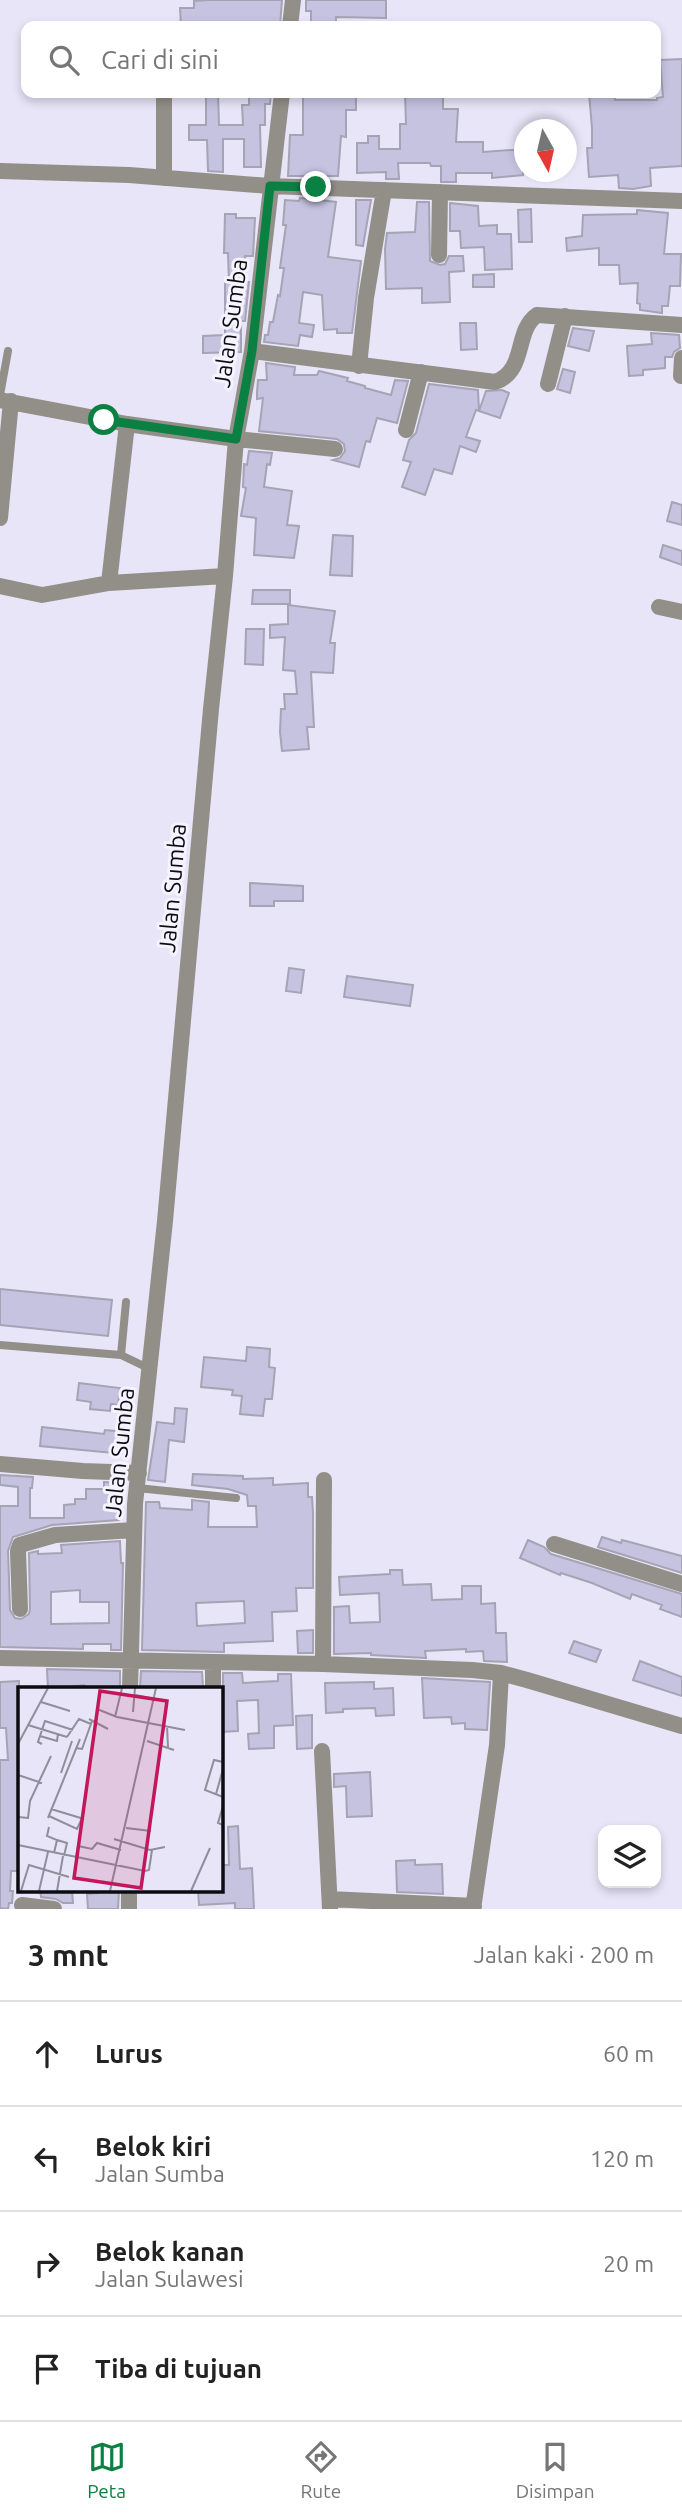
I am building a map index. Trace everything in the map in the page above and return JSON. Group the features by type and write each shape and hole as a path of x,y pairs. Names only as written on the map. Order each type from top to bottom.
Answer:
{"street":[{"path":"291,21 293,0"},
{"path":"164,98 164,178"},
{"name":"Jalan Sumba","path":"130,1687 138,1480 236,439 252,351 281,98"},
{"path":"0,171 164,178 270,186 682,201"},
{"path":"359,366 366,298 384,190"},
{"path":"439,255 440,192"},
{"path":"252,351 495,382 509,375 517,360 529,322 537,315 682,325"},
{"path":"548,384 565,316"},
{"path":"681,376 682,358"},
{"path":"406,430 421,372"},
{"path":"0,518 4,399 128,424 335,449"},
{"path":"109,583 128,424"},
{"path":"0,586 42,595 109,583 225,576"},
{"path":"659,607 682,612"},
{"path":"0,1464 83,1471 138,1480"},
{"path":"323,1664 324,1480"},
{"path":"20,1609 20,1545 55,1535 134,1530"},
{"path":"554,1544 682,1584"},
{"path":"0,1658 323,1664 472,1670 501,1674 682,1726"},
{"path":"213,1662 213,1687"},
{"path":"321,1751 330,1904 474,1908 497,1745 501,1674"},
{"path":"22,1905 54,1909"}],"lane":[{"path":"4,399 8,351"},
{"path":"121,1355 126,1303"},
{"path":"0,1345 121,1355 150,1369"},
{"path":"138,1480 178,1492 236,1498"}],"building":[{"path":"282,0 280,21 181,21 180,8 194,8 194,1"},
{"path":"306,0 386,0 386,18 336,17 336,21 311,21 311,11 306,11"},
{"path":"682,59 682,166 650,168 651,186 633,189 619,188 618,175 589,177 587,148 592,148 589,98 657,100 663,97 661,60"},
{"path":"206,98 218,98 219,125 243,125 242,105 249,105 249,98 271,98 270,104 265,104 265,125 260,125 261,167 244,167 244,139 223,139 223,172 208,171 207,140 189,140 189,125 206,125"},
{"path":"303,98 356,98 356,110 346,110 346,137 341,136 338,176 288,176 290,135 303,135"},
{"path":"405,98 443,98 443,109 458,109 456,142 483,142 483,152 514,150 514,176 492,178 492,173 456,173 456,182 441,182 441,166 431,166 430,163 398,163 399,179 386,179 386,172 357,173 357,143 368,143 368,136 379,136 379,149 400,149 400,124 406,124"},
{"path":"300,198 336,202 328,257 361,261 352,333 337,333 337,329 324,330 322,295 303,292 299,323 314,325 312,337 300,335 298,346 264,342 270,322 273,322 278,295 280,296 284,268 280,268 286,225 283,225 285,200 299,201"},
{"path":"356,200 371,200 363,246 356,245"},
{"path":"417,202 429,202 430,261 440,265 445,264 449,256 463,256 464,271 449,272 450,302 422,303 422,288 386,289 387,233 415,232"},
{"path":"450,203 478,206 479,226 497,225 497,234 511,234 512,269 485,270 484,247 461,248 460,231 450,231"},
{"path":"531,209 532,242 519,242 518,210"},
{"path":"637,210 668,213 664,254 681,254 680,286 670,286 668,306 662,306 662,313 640,310 640,304 637,303 638,283 620,284 619,265 599,265 599,248 567,251 566,238 582,236 583,215 637,214"},
{"path":"225,214 236,214 236,218 255,218 253,256 245,256 246,282 249,282 245,321 241,321 241,352 203,353 203,336 225,335 225,283 229,283 228,253 224,253"},
{"path":"494,274 494,287 473,287 473,275"},
{"path":"460,323 476,323 477,349 461,350"},
{"path":"573,328 594,331 589,351 568,346"},
{"path":"651,333 679,335 680,348 672,357 665,357 665,368 643,370 643,375 629,376 627,346 652,344"},
{"path":"266,363 295,367 294,375 317,375 319,371 348,378 347,381 391,395 395,380 408,381 397,423 377,418 370,442 366,441 359,467 333,460 340,458 345,451 344,444 337,439 259,431 263,398 257,399 258,380 267,380"},
{"path":"563,369 575,372 570,393 557,389"},
{"path":"429,384 478,390 479,411 476,410 466,437 480,441 476,452 460,446 452,474 434,469 425,495 402,487 411,462 403,460 409,440 416,433"},
{"path":"502,390 509,393 500,418 479,411 486,391"},
{"path":"249,451 272,453 270,465 267,464 264,487 292,491 287,525 299,526 294,558 254,555 256,518 241,516 246,488 243,487 244,464 247,465"},
{"path":"672,502 682,505 682,525 667,521"},
{"path":"333,535 353,536 352,576 330,575"},
{"path":"663,545 682,551 682,565 660,557"},
{"path":"253,590 290,590 290,604 252,604"},
{"path":"288,605 335,611 330,643 335,643 333,673 311,672 314,727 307,727 309,749 282,751 281,709 285,709 284,694 297,694 295,671 283,670 285,637 270,638 270,625 288,624"},
{"path":"246,629 264,629 263,665 245,664"},
{"path":"250,883 303,886 303,901 274,901 274,906 250,906"},
{"path":"289,968 304,970 301,993 286,991"},
{"path":"347,976 413,985 410,1006 344,997"},
{"path":"0,1289 112,1300 108,1336 0,1325"},
{"path":"247,1347 270,1349 269,1367 275,1368 272,1399 265,1399 263,1416 240,1414 242,1396 232,1395 233,1390 201,1387 204,1357 246,1361"},
{"path":"79,1383 120,1388 118,1405 111,1404 110,1411 90,1409 91,1402 77,1400"},
{"path":"175,1408 187,1409 184,1442 169,1440 165,1482 148,1480 157,1422 174,1424"},
{"path":"42,1427 104,1434 105,1430 127,1432 124,1454 40,1446"},
{"path":"193,1474 243,1476 243,1479 273,1478 273,1485 308,1483 308,1497 312,1497 313,1513 313,1588 296,1588 297,1611 272,1612 273,1641 224,1643 224,1652 142,1650 146,1502 159,1502 160,1508 192,1510 192,1500 209,1502 208,1527 257,1527 256,1506 248,1506 247,1495 228,1489 192,1485","holes":["244,1601 245,1623 197,1626 196,1603"]},
{"path":"0,1475 33,1477 30,1488 30,1518 64,1518 64,1505 75,1504 75,1499 86,1499 86,1489 104,1489 104,1482 120,1483 119,1520 52,1525 13,1537 8,1551 10,1610 15,1618 21,1619 29,1614 30,1609 29,1553 62,1553 61,1545 120,1541 123,1563 121,1650 111,1650 111,1644 83,1644 83,1649 0,1647 0,1506 18,1506 18,1487 0,1485","holes":["80,1590 80,1602 109,1602 109,1623 51,1624 51,1592"]},
{"path":"602,1537 682,1556 682,1573 598,1547"},
{"path":"528,1540 544,1547 551,1554 682,1594 682,1617 660,1609 662,1605 632,1594 630,1599 520,1558"},
{"path":"390,1570 402,1570 403,1585 431,1584 432,1600 462,1599 462,1586 481,1586 481,1604 495,1603 496,1633 506,1633 507,1662 484,1661 483,1651 466,1652 466,1649 425,1651 426,1658 371,1653 334,1654 334,1607 349,1606 350,1623 380,1622 379,1593 340,1595 339,1577 390,1574"},
{"path":"313,1630 313,1653 298,1653 297,1631"},
{"path":"574,1641 601,1650 596,1662 569,1653"},
{"path":"640,1661 682,1677 682,1696 633,1680"},
{"path":"47,1669 120,1671 120,1687 48,1687"},
{"path":"141,1671 202,1672 203,1687 140,1687"},
{"path":"223,1673 242,1673 243,1683 278,1681 278,1674 291,1674 293,1725 274,1726 274,1748 249,1749 248,1734 259,1733 258,1700 237,1701 238,1731 222,1732"},
{"path":"422,1678 490,1682 487,1730 465,1729 465,1723 452,1724 451,1717 424,1718"},
{"path":"19,1681 18,1871 11,1871 10,1891 13,1891 12,1903 9,1903 8,1909 0,1908 0,1760 8,1760 6,1728 0,1728 0,1682"},
{"path":"374,1682 374,1689 393,1688 394,1715 376,1716 375,1708 343,1709 343,1712 326,1713 325,1683"},
{"path":"312,1715 312,1748 297,1749 296,1716"},
{"path":"370,1772 372,1816 347,1817 346,1786 334,1787 334,1774"},
{"path":"238,1826 240,1869 252,1868 254,1909 235,1909 235,1903 199,1905 198,1892 222,1892 222,1865 229,1865 228,1827"},
{"path":"415,1860 415,1865 442,1864 443,1894 397,1892 396,1861"},
{"path":"40,1892 72,1892 73,1903 63,1903 41,1897"},
{"path":"119,1892 118,1909 88,1909 87,1894"}],"route":[{"path":"104,420 236,439 252,351 270,186 316,187"}]}
